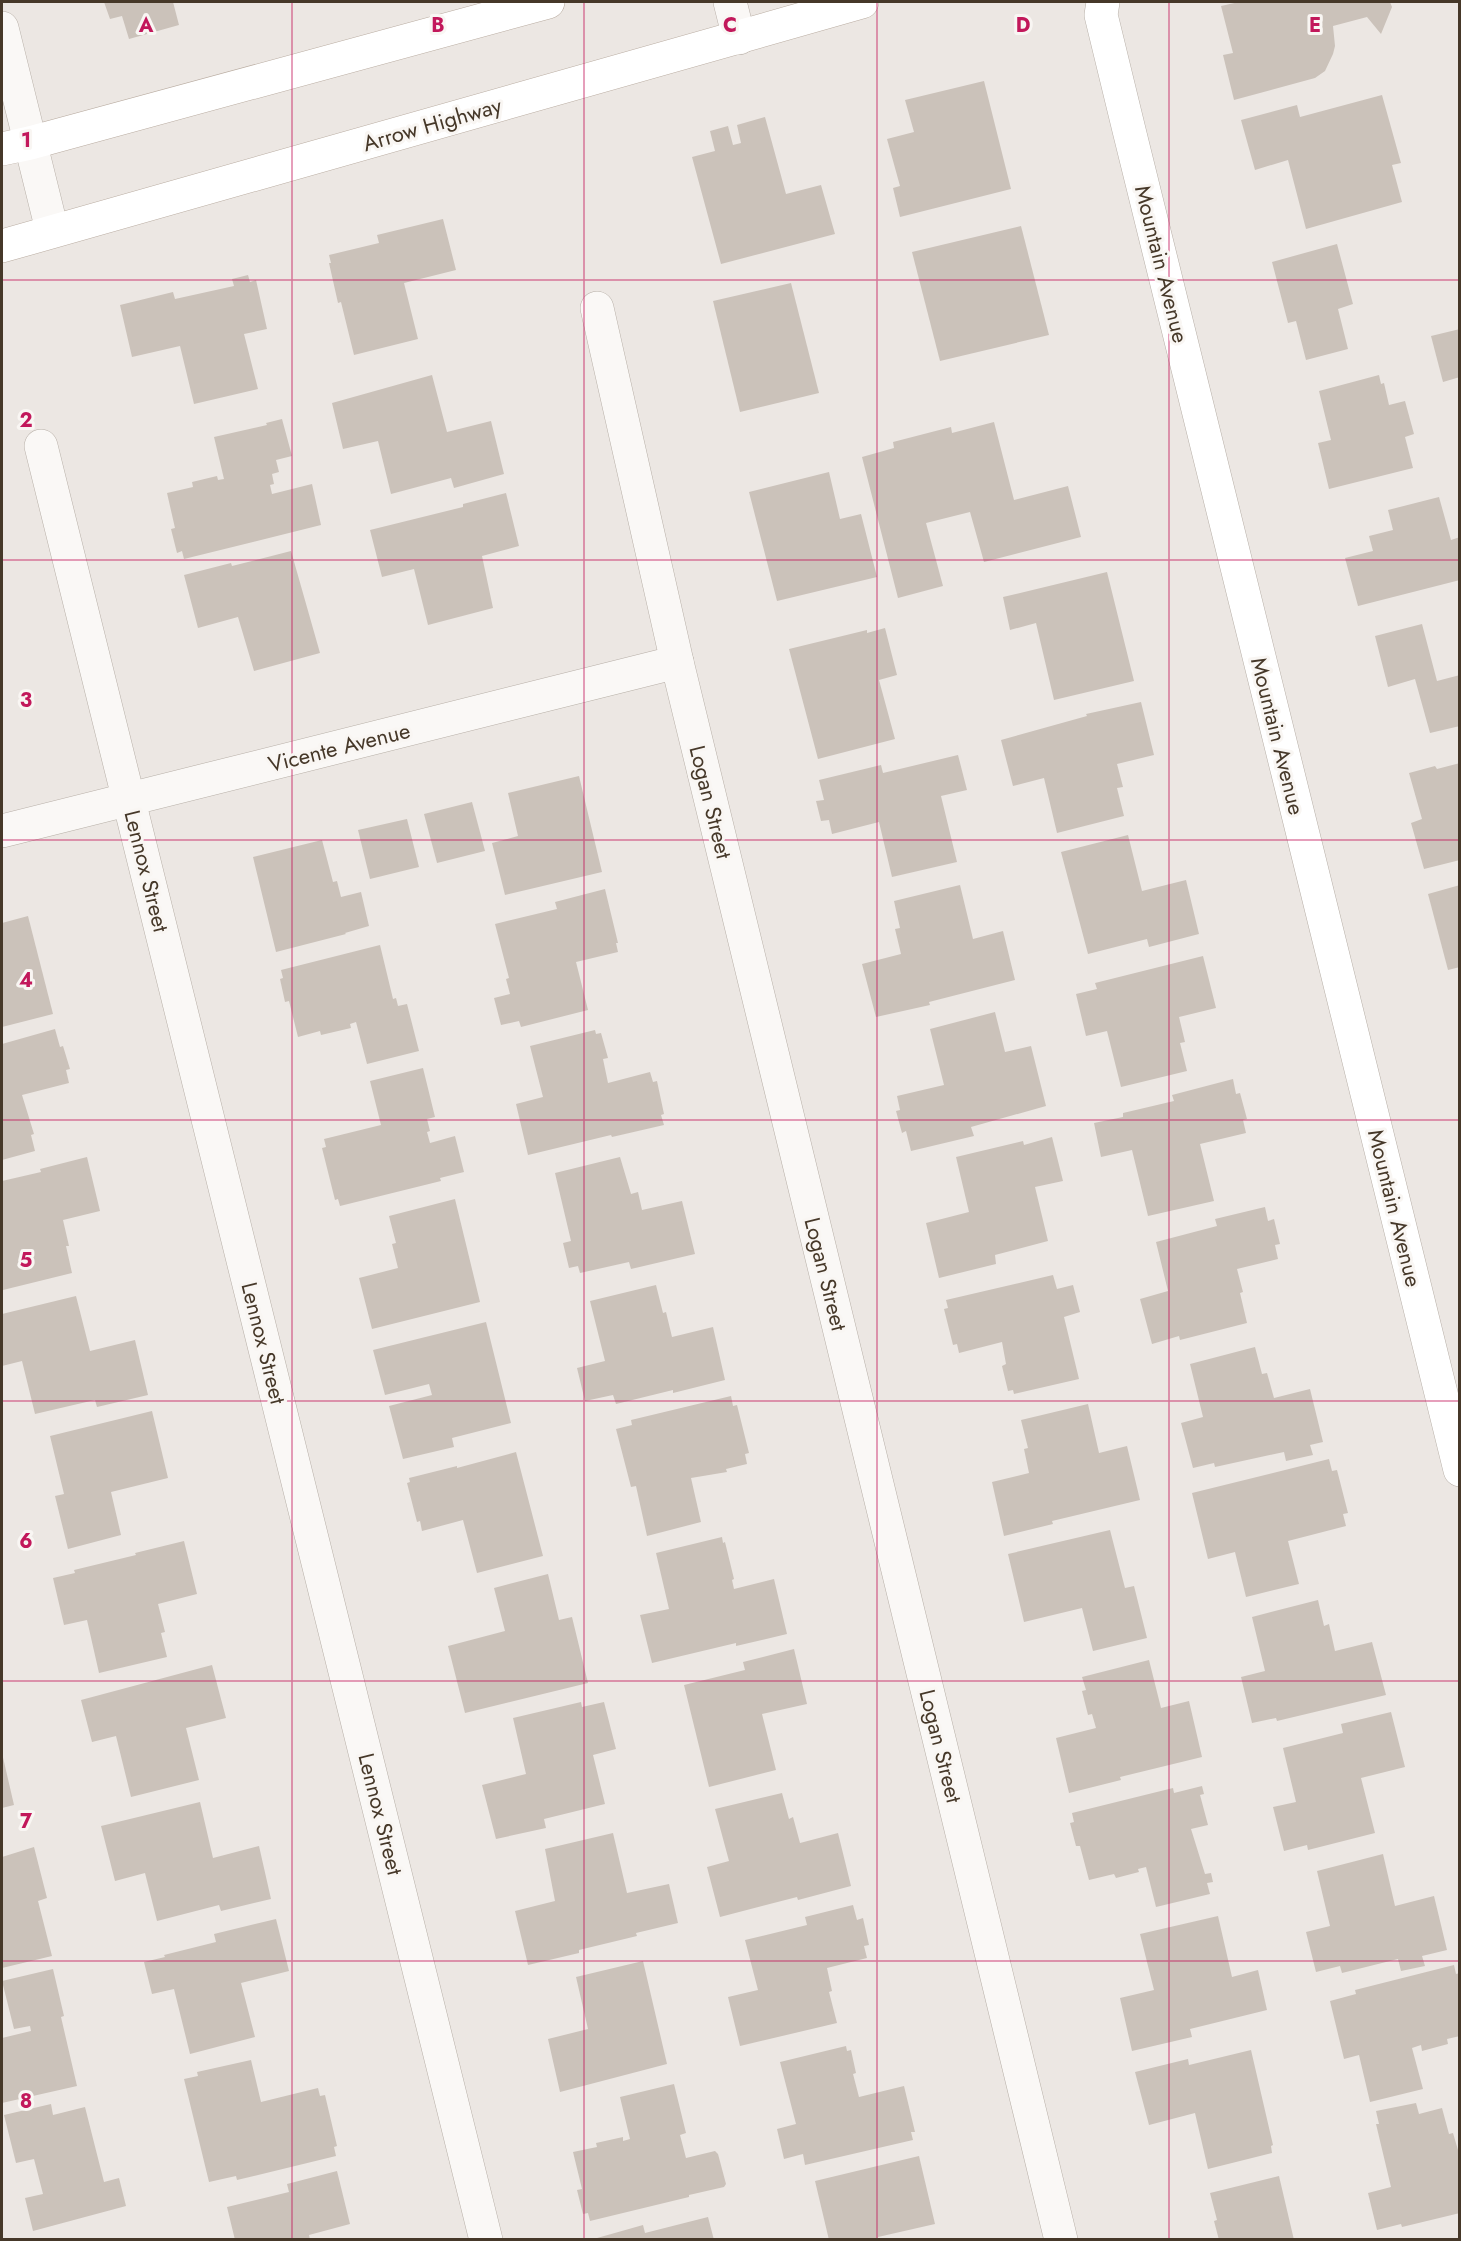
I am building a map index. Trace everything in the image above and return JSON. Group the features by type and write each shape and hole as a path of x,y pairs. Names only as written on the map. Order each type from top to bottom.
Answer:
{"street":[{"path":"16,146 548,2"},
{"path":"730,2 739,38"},
{"name":"Arrow Highway","path":"2,246 862,2"},
{"name":"Mountain Avenue","path":"1103,2 1101,15 1123,108 1460,1470"},
{"path":"2,28 16,146 52,230"},
{"name":"Logan Street","path":"597,308 677,662 1061,2240"},
{"name":"Lennox Street","path":"41,446 486,2240"},
{"name":"Vicente Avenue","path":"2,831 677,662"}],"building":[{"path":"104,2 173,2 179,25 129,39 122,16 110,19"},
{"path":"1239,2 1390,2 1392,7 1381,34 1367,17 1333,26 1335,46 1333,54 1325,71 1315,78 1234,100 1223,55 1233,53 1221,6"},
{"path":"984,81 1011,189 900,217 893,188 900,186 887,139 914,132 905,100"},
{"path":"1382,95 1401,163 1392,165 1402,202 1306,229 1288,160 1255,170 1241,120 1297,105 1300,117"},
{"path":"765,117 786,194 821,185 835,234 721,264 692,157 715,151 710,131 728,126 733,145 741,143 737,125"},
{"path":"443,219 456,270 404,283 418,339 354,355 341,302 338,303 329,255 379,243 377,235"},
{"path":"1021,226 1049,335 940,361 912,252"},
{"path":"1337,244 1353,304 1338,309 1348,349 1306,360 1296,321 1288,323 1272,262"},
{"path":"248,275 250,282 256,280 267,329 244,334 258,389 194,404 180,346 132,357 120,305 173,292 175,299 234,286 232,279"},
{"path":"791,283 819,393 740,412 713,301"},
{"path":"1460,329 1460,377 1443,382 1431,336"},
{"path":"432,375 447,432 491,421 504,474 454,488 451,478 391,494 378,441 343,449 332,403"},
{"path":"1379,375 1381,384 1384,383 1389,405 1405,401 1414,434 1405,437 1413,468 1329,489 1318,443 1331,440 1319,391"},
{"path":"282,419 292,456 276,460 279,472 272,474 274,484 270,485 272,494 312,484 321,525 184,559 182,551 177,553 171,529 175,528 167,493 193,487 192,482 217,476 218,480 224,479 214,437 267,425 266,423"},
{"path":"994,422 1014,500 1068,486 1081,537 984,562 970,512 926,523 943,586 898,598 862,457 894,448 893,442 951,427 952,433"},
{"path":"829,472 840,519 861,514 877,577 777,601 749,492"},
{"path":"506,493 519,546 482,556 493,608 428,625 414,569 382,577 370,530 463,507 463,504"},
{"path":"1439,497 1451,540 1460,537 1460,580 1358,606 1345,558 1373,551 1369,536 1393,530 1388,510"},
{"path":"291,551 320,653 254,671 238,617 198,628 184,575"},
{"path":"1107,572 1134,681 1054,700 1036,623 1010,630 1003,597"},
{"path":"1422,624 1437,681 1460,675 1460,726 1430,733 1415,679 1388,687 1375,636"},
{"path":"885,628 897,675 879,680 895,739 818,759 789,649 867,630 867,633"},
{"path":"1141,702 1154,755 1117,764 1123,787 1117,788 1124,816 1057,833 1044,778 1013,786 1001,740 1087,716 1086,714"},
{"path":"958,755 967,790 941,796 957,862 892,877 879,822 832,834 829,820 821,821 816,801 824,800 819,780 881,765 883,773"},
{"path":"1460,763 1460,860 1424,869 1411,823 1422,819 1409,773 1435,766 1437,769"},
{"path":"579,776 602,872 505,895 492,843 518,836 508,793"},
{"path":"472,802 485,851 437,863 424,814"},
{"path":"407,819 419,867 370,879 358,830"},
{"path":"1128,835 1142,891 1186,880 1199,934 1149,947 1147,939 1088,954 1061,852"},
{"path":"322,840 333,882 337,881 341,897 361,892 369,926 276,952 253,857"},
{"path":"960,885 973,939 1003,931 1015,980 929,1002 930,1005 876,1017 862,964 901,954 895,929 900,928 894,901"},
{"path":"1460,885 1460,967 1448,970 1428,894"},
{"path":"605,889 618,943 616,943 618,952 576,962 588,1010 521,1027 519,1021 501,1025 494,998 510,994 506,979 509,978 495,924 557,909 555,902"},
{"path":"28,916 53,1014 2,1027 2,923"},
{"path":"380,945 393,999 396,998 398,1006 407,1004 419,1051 367,1064 356,1022 350,1024 351,1028 321,1035 320,1031 298,1037 289,1001 285,1002 280,979 283,978 281,970"},
{"path":"1203,956 1216,1008 1179,1017 1185,1042 1180,1043 1187,1071 1121,1087 1107,1031 1086,1036 1076,994 1097,989 1095,983"},
{"path":"995,1012 1005,1052 1031,1046 1046,1106 971,1127 974,1136 911,1151 906,1131 902,1133 896,1111 900,1110 897,1096 944,1085 930,1029"},
{"path":"55,1029 70,1069 66,1070 69,1083 22,1095 34,1134 31,1135 35,1151 2,1160 2,1044"},
{"path":"595,1030 596,1034 601,1033 608,1058 603,1059 608,1083 650,1072 653,1082 657,1081 664,1125 528,1155 516,1104 543,1097 530,1046"},
{"path":"423,1068 435,1117 427,1119 430,1143 455,1136 464,1172 440,1178 441,1181 340,1206 338,1199 335,1200 322,1148 326,1147 324,1139 381,1125 370,1081"},
{"path":"1233,1079 1236,1094 1240,1093 1247,1119 1243,1120 1246,1133 1200,1144 1214,1201 1148,1216 1132,1150 1101,1157 1094,1123 1123,1117 1123,1113 1174,1101 1172,1095"},
{"path":"1052,1137 1063,1181 1035,1187 1048,1241 995,1255 996,1264 939,1278 926,1223 969,1212 956,1157 1023,1141 1024,1145"},
{"path":"87,1157 100,1211 63,1220 72,1273 3,1290 2,1181 41,1172 40,1169"},
{"path":"620,1157 631,1194 638,1192 642,1210 682,1201 695,1254 631,1269 629,1262 580,1273 578,1266 569,1268 563,1243 571,1241 555,1173"},
{"path":"455,1199 480,1302 372,1329 359,1278 398,1268 392,1244 396,1243 389,1216"},
{"path":"1265,1207 1268,1221 1274,1219 1280,1244 1275,1245 1278,1259 1237,1269 1247,1323 1180,1340 1179,1336 1152,1344 1140,1299 1168,1291 1156,1242 1217,1226 1215,1219"},
{"path":"1053,1275 1057,1289 1073,1285 1080,1312 1064,1317 1079,1379 1014,1394 1013,1390 1008,1391 1002,1366 1006,1364 1002,1342 959,1353 957,1344 953,1345 944,1309 948,1308 946,1300"},
{"path":"656,1285 672,1337 713,1327 725,1380 616,1404 613,1395 585,1401 577,1368 605,1361 590,1301"},
{"path":"76,1296 90,1351 135,1340 148,1395 97,1407 95,1400 35,1414 22,1361 2,1366 2,1314"},
{"path":"486,1322 511,1423 452,1438 454,1447 403,1459 389,1406 432,1395 429,1384 385,1395 373,1350"},
{"path":"1255,1347 1262,1374 1267,1373 1274,1398 1310,1389 1323,1442 1310,1445 1313,1455 1286,1461 1284,1452 1215,1467 1214,1463 1193,1468 1181,1423 1203,1417 1190,1364"},
{"path":"731,1396 733,1406 737,1405 749,1453 745,1454 747,1464 726,1469 727,1472 691,1478 701,1522 647,1536 636,1486 631,1487 616,1429 632,1425 631,1420"},
{"path":"1088,1404 1099,1453 1127,1446 1140,1500 1052,1521 1053,1524 1004,1536 992,1482 1029,1473 1024,1449 1028,1448 1021,1420"},
{"path":"152,1411 168,1478 111,1492 121,1535 68,1549 55,1496 64,1494 50,1436"},
{"path":"516,1452 543,1556 477,1573 463,1520 422,1531 420,1521 417,1522 407,1483 410,1482 409,1478"},
{"path":"1329,1459 1332,1471 1337,1470 1348,1513 1343,1514 1346,1526 1288,1541 1299,1584 1246,1597 1235,1552 1208,1559 1192,1493"},
{"path":"1110,1530 1125,1588 1134,1586 1147,1638 1093,1651 1082,1608 1024,1622 1008,1554"},
{"path":"722,1537 734,1579 732,1580 734,1589 774,1579 787,1634 736,1646 736,1643 652,1663 640,1615 669,1609 656,1553"},
{"path":"184,1541 197,1594 158,1604 165,1632 161,1633 167,1657 99,1673 87,1620 64,1625 53,1578 75,1573 74,1570"},
{"path":"548,1574 559,1620 572,1617 588,1683 465,1713 448,1646 505,1631 494,1588"},
{"path":"1318,1600 1324,1626 1329,1624 1335,1651 1372,1642 1386,1695 1277,1721 1276,1718 1252,1723 1241,1677 1265,1671 1252,1617"},
{"path":"794,1649 807,1704 762,1714 776,1770 709,1787 684,1685 745,1670 743,1662"},
{"path":"1149,1660 1161,1708 1189,1701 1202,1757 1120,1777 1121,1780 1069,1793 1056,1738 1096,1728 1092,1714 1088,1715 1082,1691 1086,1690 1082,1677"},
{"path":"212,1665 226,1718 186,1728 199,1780 131,1797 116,1736 92,1742 81,1700"},
{"path":"581,1702 582,1707 604,1702 616,1749 593,1755 605,1804 544,1819 546,1828 496,1839 482,1785 526,1774 513,1718"},
{"path":"1391,1712 1405,1767 1361,1778 1375,1833 1308,1850 1307,1845 1284,1851 1273,1807 1296,1802 1283,1748 1343,1733 1341,1724"},
{"path":"2,1753 14,1805 2,1808"},
{"path":"1202,1786 1204,1794 1200,1795 1208,1825 1191,1829 1205,1874 1211,1873 1213,1882 1207,1883 1210,1894 1156,1907 1146,1867 1138,1869 1139,1872 1116,1878 1114,1874 1089,1880 1080,1846 1076,1846 1070,1823 1074,1822 1072,1813 1173,1788 1174,1793"},
{"path":"782,1793 789,1819 793,1817 800,1843 838,1833 851,1886 720,1917 707,1867 729,1861 715,1809"},
{"path":"200,1802 213,1858 259,1846 271,1899 221,1911 219,1905 157,1921 145,1873 115,1881 101,1826"},
{"path":"613,1833 627,1893 669,1884 678,1923 579,1950 579,1953 528,1965 515,1911 555,1901 545,1849"},
{"path":"34,1847 47,1898 38,1901 52,1956 2,1968 2,1857"},
{"path":"1383,1854 1395,1906 1434,1896 1447,1950 1422,1956 1425,1966 1401,1971 1398,1959 1342,1973 1340,1966 1316,1972 1306,1932 1330,1926 1317,1871"},
{"path":"853,1905 857,1920 863,1918 869,1945 864,1946 867,1958 827,1968 832,1991 829,1992 837,2023 740,2046 728,1997 758,1990 745,1940 807,1925 805,1917"},
{"path":"1218,1916 1232,1977 1258,1970 1267,2010 1190,2029 1192,2037 1132,2051 1120,1998 1154,1990 1140,1934"},
{"path":"276,1919 289,1971 241,1983 255,2037 190,2054 174,1989 152,1994 144,1962 216,1942 214,1934"},
{"path":"643,1961 667,2064 560,2092 548,2039 588,2029 576,1977"},
{"path":"1454,1965 1456,1974 1460,1973 1460,2036 1447,2039 1448,2044 1422,2051 1421,2045 1412,2048 1423,2089 1370,2102 1359,2055 1344,2059 1330,2001 1356,1994 1355,1990"},
{"path":"53,1969 64,2016 61,2017 77,2086 2,2103 2,2038 31,2031 30,2026 14,2029 2,1981"},
{"path":"846,2046 847,2051 851,2050 856,2073 853,2074 859,2097 904,2086 915,2132 911,2132 913,2140 805,2165 803,2154 784,2159 777,2129 796,2124 780,2062"},
{"path":"1251,2050 1273,2145 1271,2146 1272,2153 1208,2169 1195,2113 1149,2125 1135,2072 1188,2059 1189,2065"},
{"path":"251,2060 261,2102 318,2088 320,2096 325,2095 337,2146 334,2147 336,2156 237,2180 236,2176 209,2182 184,2079 198,2076 197,2072"},
{"path":"674,2084 686,2133 680,2135 686,2158 715,2151 718,2154 726,2184 724,2187 689,2195 689,2197 590,2221 588,2213 583,2214 577,2190 582,2189 573,2152 597,2147 596,2143 623,2137 623,2141 630,2139 620,2097"},
{"path":"1416,2103 1419,2114 1442,2108 1449,2134 1453,2133 1460,2157 1460,2213 1402,2227 1401,2224 1377,2230 1368,2193 1391,2187 1376,2124 1379,2124 1376,2111"},
{"path":"51,2104 53,2115 85,2107 104,2182 119,2178 126,2206 33,2231 25,2198 43,2194 34,2159 16,2163 4,2115"},
{"path":"919,2156 935,2224 878,2237 878,2240 829,2240 815,2181"},
{"path":"337,2171 350,2224 309,2235 310,2240 235,2240 227,2207 289,2192 287,2184"},
{"path":"1279,2176 1294,2240 1219,2240 1210,2193"},
{"path":"708,2217 714,2240 590,2240 643,2225 645,2233"}]}
